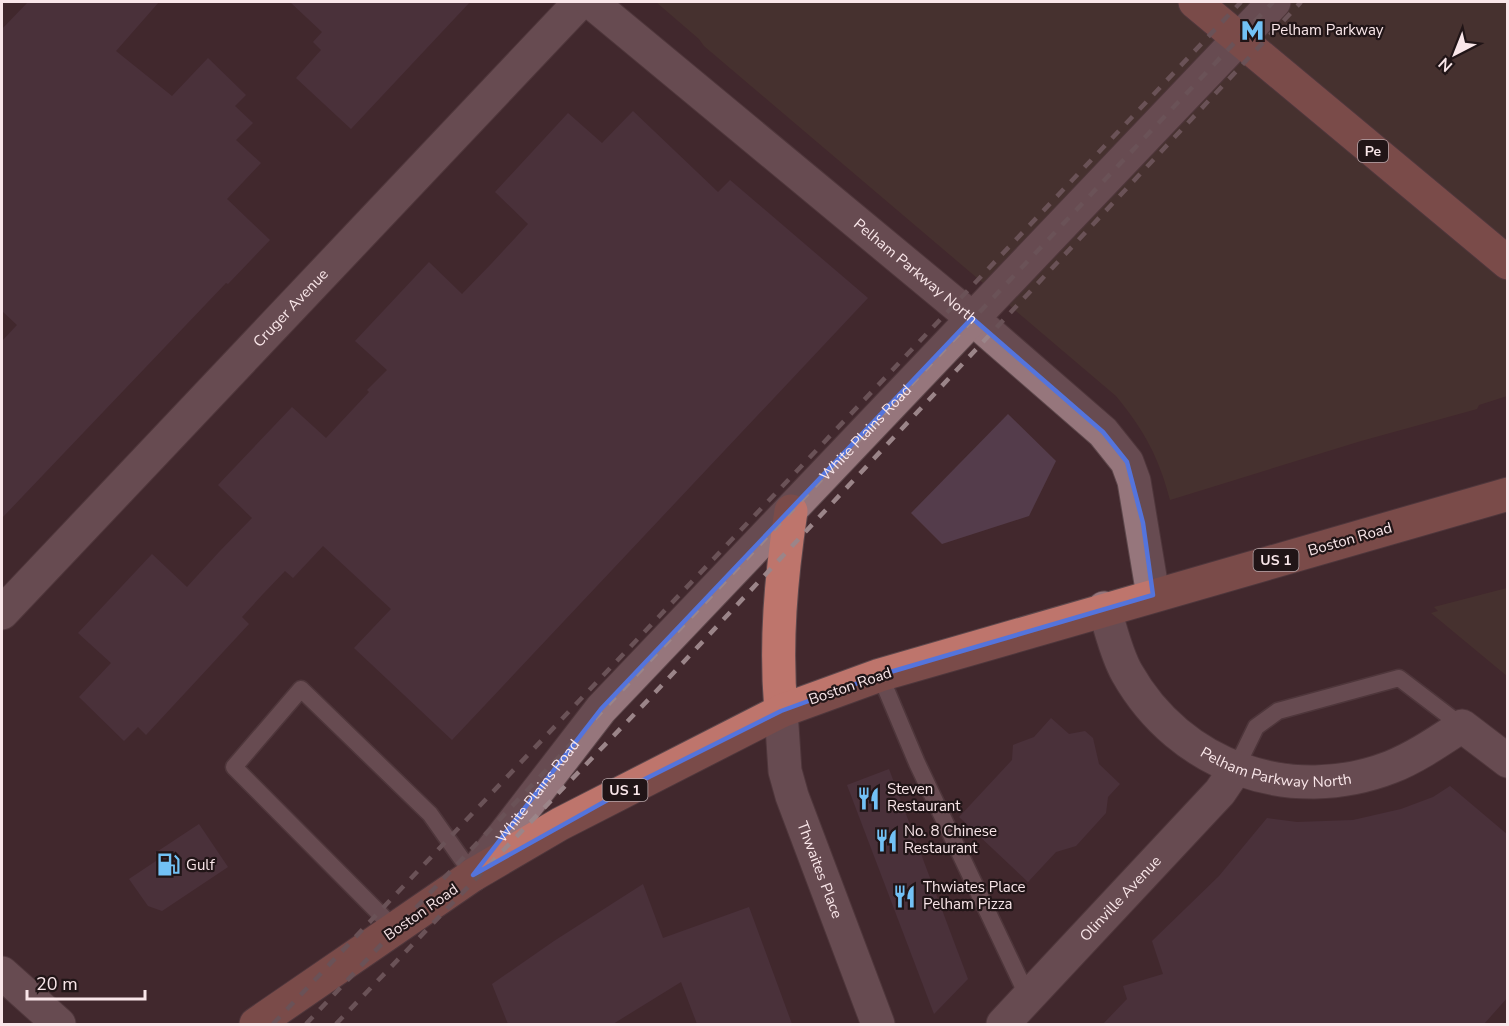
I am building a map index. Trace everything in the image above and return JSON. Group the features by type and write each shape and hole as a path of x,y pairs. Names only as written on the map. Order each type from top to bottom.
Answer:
{"main road":[{"name":"Pe","path":"1195,2 1508,263"},
{"name":"Boston Road","path":"256,1024 473,875 589,809 781,711 880,675 1104,608 1508,494"},
{"path":"781,711 777,636 781,580 791,511"}],"street":[{"name":"Cruger Avenue","path":"2,613 580,2"},
{"name":"Pelham Parkway North","path":"591,2 972,318 1103,432 1127,462 1134,481 1154,595"},
{"name":"White Plains Road","path":"473,875 601,709 1274,2"},
{"name":"Pelham Parkway North","path":"1104,608 1126,671 1139,691 1194,746 1235,770 1286,781 1337,780 1365,774 1414,755 1462,726"},
{"name":"Thwaites Place","path":"781,711 785,771 792,796 878,1024"},
{"path":"1462,726 1508,761"},
{"name":"Olinville Avenue","path":"1003,1024 1220,792 1235,770"},
{"path":"2,973 59,1024"}],"lane":[{"path":"880,675 916,762 1028,997"},
{"path":"1235,770 1256,727 1278,711 1399,678 1462,726"},
{"path":"396,930 234,767 301,689 430,814 473,875"}],"highlighted area":[{"path":"972,318 1103,432 1127,462 1143,523 1153,595 880,675 781,711 647,778 473,875 601,709"}],"shaded area":[{"name":"Pelham Parkway","path":"656,2 1507,2 1507,396 1479,405 1477,409 1361,441 1170,500 1161,470 1149,445 1116,396 704,46"},
{"path":"1508,588 1507,676 1431,613 1438,611 1434,607"}],"building":[{"path":"28,2 159,2 116,51 172,96 208,58 246,95 235,106 253,123 236,140 261,163 227,199 270,240 228,284 226,283 2,518 2,341 17,325 2,311 2,29"},
{"path":"290,2 470,2 351,129 296,78 321,50 313,42 322,32"},
{"path":"633,111 718,192 730,180 868,298 452,740 354,648 391,609 323,546 293,578 285,571 263,594 242,617 249,624 146,735 138,727 124,741 79,697 111,663 78,633 152,554 187,587 252,518 218,485 292,407 326,438 387,370 355,341 429,262 462,294 492,263 528,224 495,192 568,113 602,143"},
{"path":"1008,414 1056,461 1029,516 942,544 911,513"},
{"path":"1051,718 1069,734 1085,731 1093,738 1099,764 1120,784 1108,797 1106,813 1076,846 1056,852 1028,882 959,817 1012,760 1013,745 1034,737"},
{"path":"889,769 968,979 934,1014 847,785"},
{"path":"1450,786 1508,835 1508,997 1484,1024 1103,1024 1127,999 1123,986 1163,974 1152,941 1219,876 1267,818 1297,822 1353,820 1401,809 1433,797"},
{"path":"199,824 228,867 162,911 148,906 129,879 159,859 155,853"},
{"path":"643,884 663,938 749,907 792,1024 697,1024 681,982 613,1024 508,1024 492,984"}],"railway":[{"path":"273,1024 1241,2"},
{"path":"306,1024 1273,2"},
{"path":"336,1024 649,699 1301,2"}],"place":[{"name":"Pelham Parkway","path":"1253,30"},
{"name":"Steven Restaurant","path":"869,798"},
{"name":"No. 8 Chinese Restaurant","path":"886,840"},
{"name":"Gulf","path":"168,865"},
{"name":"Thwiates Place Pelham Pizza","path":"905,896"}]}
